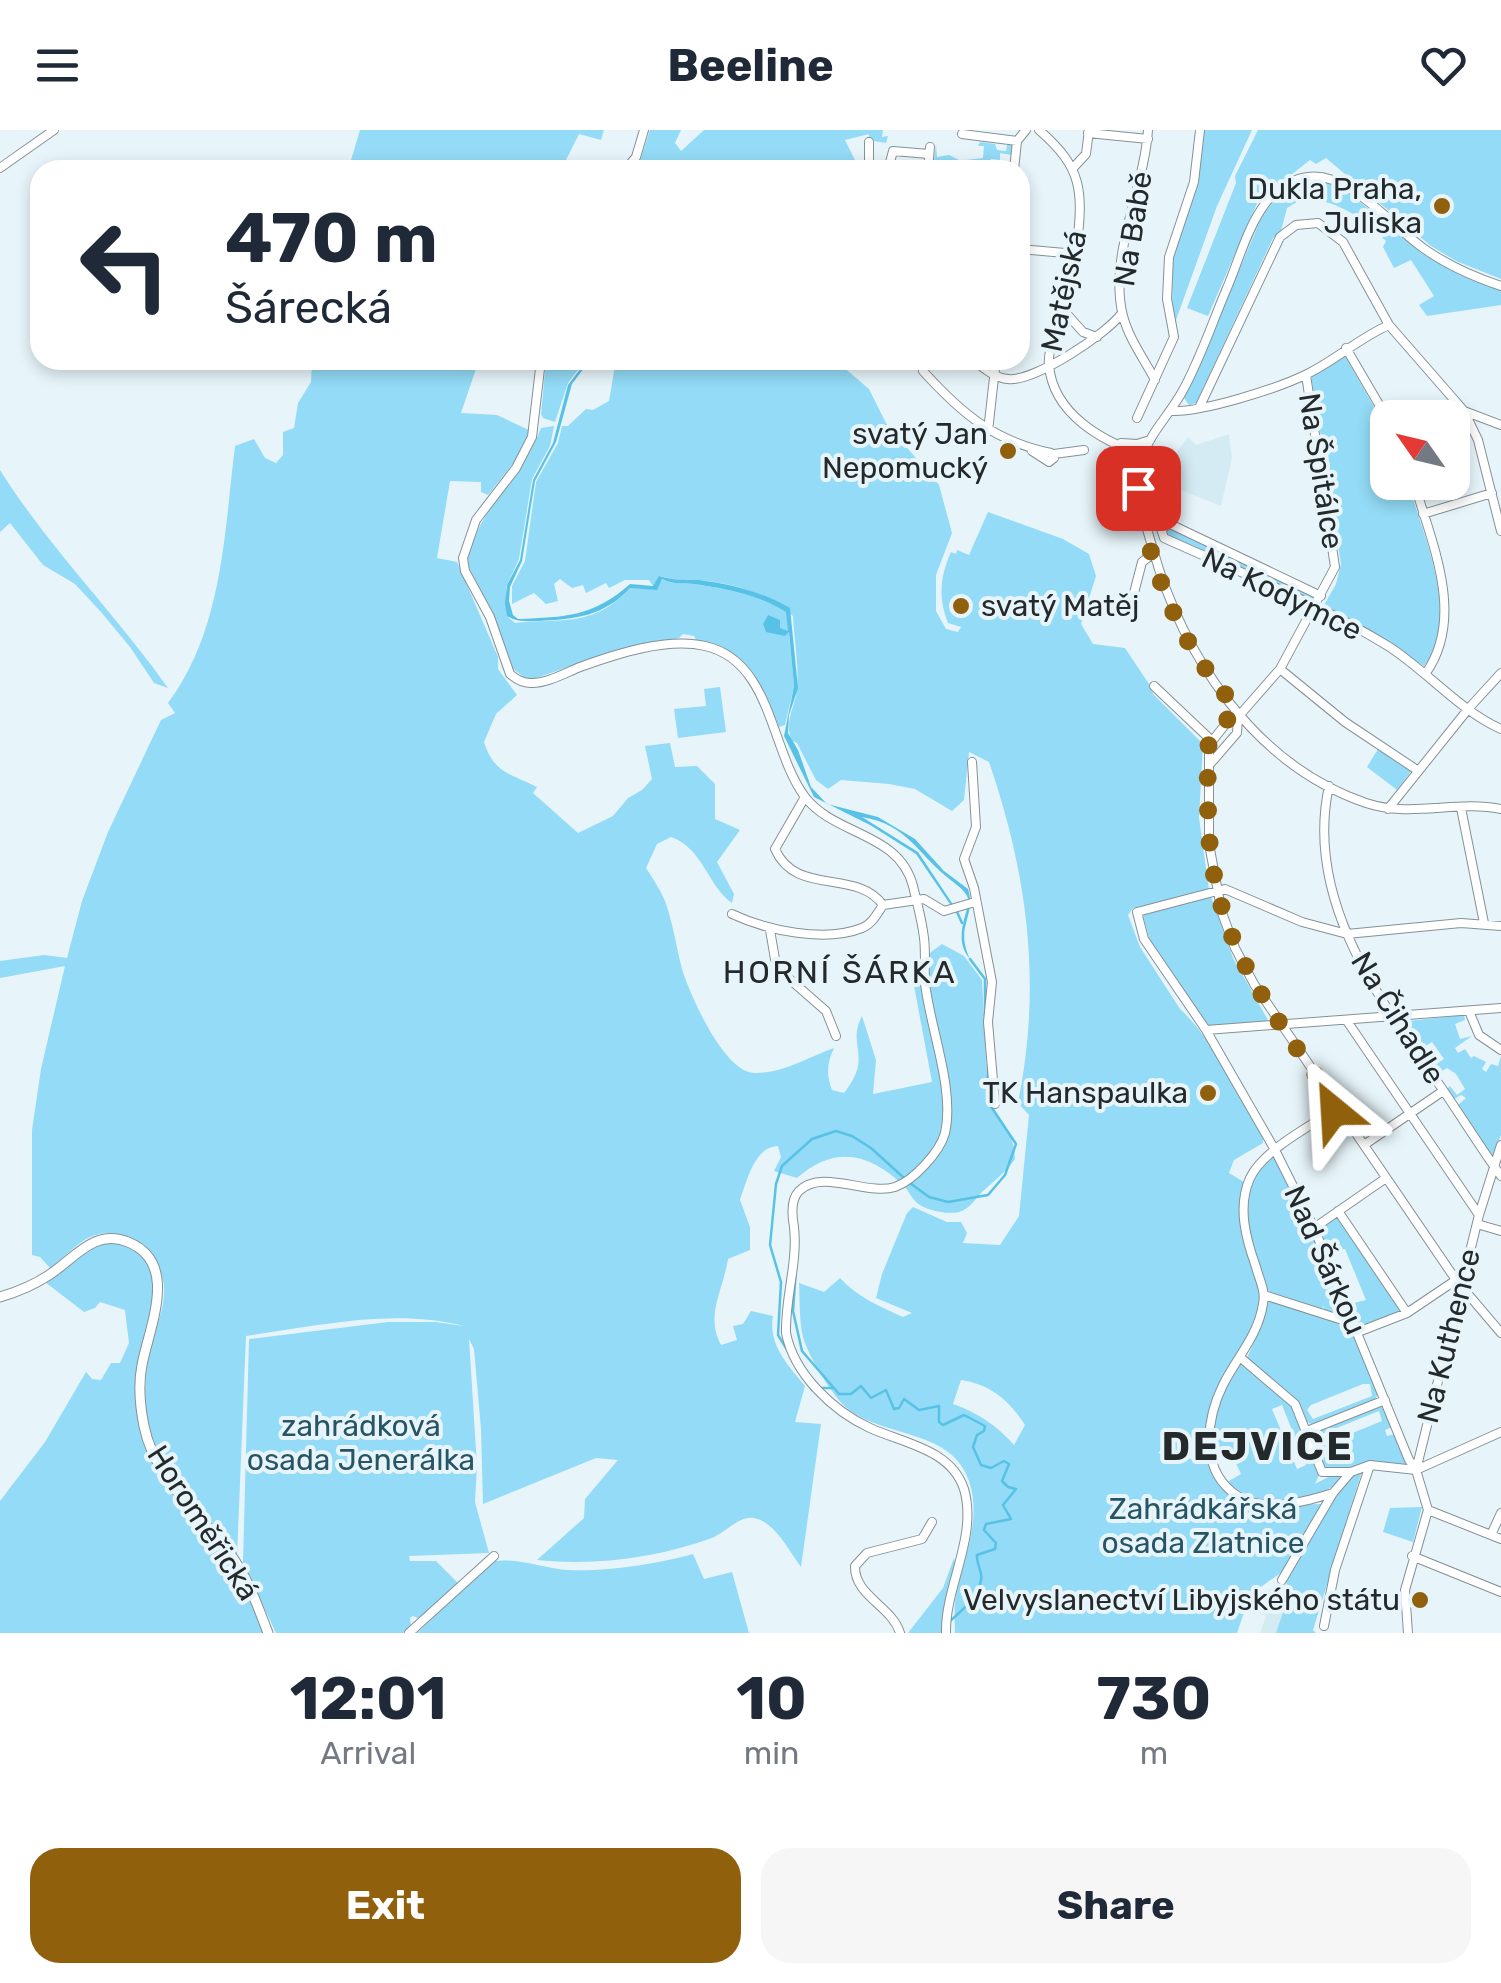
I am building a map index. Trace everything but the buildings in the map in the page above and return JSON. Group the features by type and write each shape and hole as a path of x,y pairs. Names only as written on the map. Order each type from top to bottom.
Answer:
{"main road":[{"name":"Horoměřická","path":"0,1297 29,1286 86,1245 104,1239 132,1243 147,1256 159,1286 140,1375 140,1402 148,1442 176,1491 245,1577 268,1633"}],"street":[{"path":"0,168 54,130"},
{"path":"633,160 644,130"},
{"path":"1015,160 1017,142 1026,130"},
{"path":"1039,130 1060,148 1073,168 1086,154 1089,132 1148,134"},
{"path":"1137,418 1174,338 1168,299 1170,256 1174,233 1194,182 1200,130"},
{"path":"962,134 1017,142"},
{"name":"Na Babě","path":"1148,134 1142,180 1124,250 1122,313 1128,332 1155,380"},
{"path":"868,160 869,142"},
{"path":"891,160 893,151 929,150 928,160"},
{"name":"Matějská","path":"1073,168 1082,202 1076,254 1065,312 1048,358 1049,368 1071,414 1090,431 1143,456"},
{"path":"1501,286 1462,271 1424,249 1342,184 1313,176 1294,180 1274,193 1260,210 1190,376 1150,440 1139,478 1142,512 1185,636 1237,714 1277,750 1329,786 1360,801 1422,812 1501,808"},
{"path":"1199,408 1280,238 1296,226 1318,223 1342,242 1389,325 1454,400"},
{"path":"1030,250 1076,254"},
{"path":"1065,312 1076,328 1097,337"},
{"path":"987,370 1014,379 1049,368 1111,328 1122,313"},
{"path":"1170,411 1199,408 1306,374 1389,325"},
{"path":"1111,328 1128,332"},
{"path":"1346,348 1376,400"},
{"path":"540,370 532,437 516,468 476,520 467,538 464,564 490,617 510,674 528,684 543,682 679,643 708,646 736,660 756,682 772,728 805,797 821,812 895,855 907,872 924,935 925,981 946,1100 945,1131 940,1144 913,1174 888,1189 818,1183 801,1189 793,1208 793,1268 786,1333 788,1345 812,1382 846,1415 939,1457 957,1474 964,1490 966,1514 946,1631"},
{"path":"988,431 995,370"},
{"path":"923,371 988,431 1049,462 1054,454 1084,450"},
{"name":"Na Špitálce","path":"1237,714 1280,669 1336,566 1306,374"},
{"path":"1470,413 1501,425"},
{"path":"1470,423 1500,525"},
{"path":"1111,440 1131,444 1150,440"},
{"name":"Matějská","path":"1111,440 1139,478"},
{"path":"1423,514 1492,493"},
{"path":"1419,500 1444,593 1446,623 1440,647 1426,673"},
{"name":"Na Kodymce","path":"1322,596 1170,524 1161,529 1164,538 1384,644 1501,729"},
{"path":"1134,593 1142,562 1154,553"},
{"path":"1280,669 1346,722 1418,770"},
{"path":"1388,809 1501,673"},
{"path":"1154,686 1211,740"},
{"path":"1237,714 1211,740 1209,844 1216,891 1235,948 1254,984 1459,1284 1501,1333"},
{"path":"1210,766 1236,733 1237,714"},
{"path":"972,762 976,826 964,860 974,888 971,902 992,982 988,1022 995,1104"},
{"name":"Na Čihadle","path":"1329,786 1325,806 1333,893 1361,966 1392,1018 1501,1176"},
{"path":"805,797 778,839 774,850 777,856 804,878 859,886 870,891 882,905"},
{"path":"1461,808 1484,923"},
{"path":"1216,891 1224,889 1302,922 1347,934 1484,923 1501,926"},
{"name":"Nad Šárkou","path":"1216,891 1136,912 1152,952 1206,1030 1275,1150 1314,1228 1416,1470 1428,1510"},
{"path":"882,905 924,899 944,911 971,902"},
{"path":"732,914 770,930 815,933 861,929 872,922 882,905"},
{"path":"770,930 780,968 826,1011 836,1036"},
{"path":"1206,1030 1501,1007"},
{"path":"1469,1012 1479,1035 1501,1050"},
{"path":"1346,1021 1478,1220 1501,1231"},
{"path":"1364,1144 1444,1091"},
{"path":"1333,1493 1306,1501 1267,1505 1249,1501 1223,1482 1208,1443 1223,1384 1259,1324 1264,1296 1246,1232 1244,1204 1254,1170 1275,1150 1338,1108"},
{"name":"Na Kuthence","path":"1416,1470 1459,1284 1501,1145"},
{"path":"1314,1228 1386,1178"},
{"path":"1338,1211 1408,1313"},
{"path":"1264,1296 1357,1328 1408,1313 1459,1284"},
{"path":"1240,1358 1294,1404 1322,1472 1351,1472 1370,1465 1416,1470 1501,1432"},
{"path":"1307,1432 1384,1400"},
{"path":"1324,1626 1335,1570 1370,1465"},
{"path":"1282,1580 1333,1493 1351,1472"},
{"path":"1408,1633 1405,1590 1428,1510 1501,1539"},
{"path":"1490,1535 1501,1513"},
{"path":"900,1633 893,1618 858,1584 855,1566 867,1553 922,1539 932,1522"},
{"path":"409,1633 494,1556"},
{"path":"1412,1556 1501,1592"}],"shaded area":[{"path":"582,370 572,384 556,442 535,481 522,561 510,587 513,615 518,619 578,613 604,603 630,584 653,586 659,576 734,586 790,608 798,688 788,733 811,787 826,803 814,797 784,736 794,686 789,632 785,636 766,632 763,624 768,615 780,620 780,628 788,631 786,612 735,592 662,579 657,590 630,588 620,598 588,615 530,621 519,621 507,616 507,585 520,560 533,480 553,443 568,385"},
{"path":"1229,434 1232,458 1221,506 1160,482 1161,474 1188,437 1196,445"},
{"path":"829,805 878,817 915,839 944,871 968,889 970,907 964,938 970,959 962,938 969,900 962,890 901,833 862,817 918,852 952,907 916,854"},
{"path":"1284,1580 1291,1589 1282,1620 1276,1633 1260,1633 1266,1616 1252,1610 1263,1594"}],"green space":[{"path":"360,130 604,130 601,140 579,134 566,160 351,160"},
{"path":"650,130 681,130 675,143 681,151 704,130 883,130 882,137 888,136 886,143 868,140 869,134 845,140 855,160 640,160"},
{"path":"1203,130 1252,130 1217,206 1176,320 1172,320 1173,257"},
{"name":"Dukla Praha, Juliska","path":"1258,130 1501,130 1501,279 1431,246 1326,158 1316,164 1310,160 1258,201 1208,316 1187,308 1236,183 1235,176"},
{"path":"980,142 995,144 997,150 1006,151 1007,145 1012,145 1011,155 1000,153 1000,160 966,160 983,158 984,146 978,146"},
{"path":"936,144 937,157 949,155 959,160 934,160"},
{"path":"1313,180 1348,192 1421,253 1460,275 1501,290 1501,305 1427,316 1419,305 1434,296 1411,260 1394,268 1383,247 1386,241 1367,224 1340,207 1305,197 1287,208 1281,231 1273,238 1196,403 1189,405 1184,398 1264,212 1286,189"},
{"path":"1344,354 1370,400 1370,500 1414,500 1430,551 1440,601 1435,647 1424,666 1323,607 1336,584 1341,564 1311,375"},
{"path":"312,370 476,370 461,413 497,415 531,431 519,456 488,495 481,492 481,482 450,481 437,558 457,562 498,657 498,669 517,695 496,714 484,742 498,766 537,787 533,793 578,833 613,816 652,779 645,746 670,743 675,767 697,766 715,784 715,819 740,830 717,862 734,894 732,903 716,887 691,849 671,837 657,844 646,868 665,901 692,996 731,1060 743,1069 764,1073 834,1048 829,1079 832,1090 844,1093 857,1069 857,1036 862,1016 876,1060 873,1094 932,1082 912,975 942,944 964,956 982,980 988,1096 1009,1133 1015,1159 969,1206 954,1213 924,1207 893,1176 853,1157 825,1160 797,1178 774,1171 781,1157 778,1146 757,1159 740,1200 750,1227 750,1250 728,1259 715,1323 721,1345 737,1340 733,1326 743,1324 751,1311 773,1316 776,1345 805,1386 795,1422 821,1424 801,1567 775,1531 754,1518 738,1522 712,1538 648,1555 581,1562 537,1560 584,1518 585,1499 618,1460 596,1458 483,1504 481,1429 474,1349 469,1339 477,1466 475,1502 489,1553 409,1556 410,1561 436,1561 458,1583 420,1619 410,1618 411,1626 404,1633 276,1633 243,1562 249,1339 388,1322 464,1326 437,1321 383,1319 246,1336 237,1556 168,1471 152,1438 146,1376 164,1294 155,1261 137,1242 113,1233 86,1239 50,1268 40,1257 32,1255 32,1130 41,1069 65,966 0,978 0,961 44,955 67,958 82,901 108,832 161,720 175,713 168,703 200,644 218,580 235,446 254,439 265,458 276,463 283,455 283,432 294,428 298,403 311,382"},
{"path":"545,370 578,370 568,383 555,422 541,414"},
{"name":"Zahrádkářská osada Zlatnice","path":"614,370 847,370 869,389 886,423 939,485 952,533 936,575 936,611 946,629 958,632 961,627 948,623 943,604 947,561 951,552 956,554 957,550 969,555 988,512 1063,539 1089,554 1096,576 1081,624 1093,644 1125,648 1153,694 1203,744 1199,818 1209,890 1133,908 1128,915 1140,947 1180,1009 1215,1052 1263,1138 1263,1143 1234,1160 1229,1173 1244,1182 1240,1219 1260,1292 1245,1345 1222,1380 1206,1432 1196,1435 1199,1456 1163,1448 1158,1453 1208,1462 1218,1481 1242,1501 1270,1506 1322,1504 1282,1572 1248,1601 1237,1633 955,1633 955,1602 974,1512 969,1481 948,1452 863,1418 842,1404 806,1345 799,1283 824,1292 840,1278 862,1296 903,1317 912,1313 876,1298 882,1274 913,1207 947,1222 961,1222 967,1233 963,1243 1000,1245 1019,1216 1029,1115 1018,1103 1030,973 1022,889 1002,805 989,762 969,752 964,800 952,811 915,789 841,780 828,789 816,780 790,734 797,678 793,616 749,590 660,576 653,586 649,580 625,580 609,588 606,583 586,593 583,585 572,588 560,579 554,584 558,601 546,604 534,593 512,604 512,586 525,561 536,482 558,443 562,426 568,426 586,409 593,410 609,401","holes":["961,1380 981,1385 1013,1408 1025,1425 1014,1445 987,1421 953,1404"]},
{"path":"554,426 550,446 532,479 519,559 506,587 507,616 515,623 577,619 603,610 630,588 656,589 661,579 724,589 767,602 787,612 794,686 785,725 776,728 757,682 742,661 694,636 683,634 604,655 533,679 512,668 491,609 466,562 481,524 523,463 541,428"},
{"path":"0,470 39,526 168,688 154,683 101,612 75,584 43,565 10,523 0,532"},
{"path":"1170,527 1315,597 1312,602 1167,536 1165,530"},
{"path":"720,687 726,732 678,738 674,709 706,706 704,689"},
{"path":"1378,749 1412,770 1397,790 1367,767"},
{"path":"1211,897 1233,958 1269,1022 1207,1027 1151,945 1143,915"},
{"path":"1464,1015 1465,1020 1455,1024 1460,1039 1472,1036 1455,1048 1458,1053 1465,1049 1471,1058 1486,1062 1482,1069 1486,1072 1491,1064 1498,1066 1501,1056 1501,1135 1493,1155 1457,1106 1466,1098 1461,1095 1453,1100 1446,1090 1450,1086 1457,1095 1465,1089 1456,1074 1447,1068 1436,1075 1423,1057 1428,1054 1436,1064 1444,1059 1432,1042 1420,1050 1424,1046 1421,1041 1414,1044 1399,1022"},
{"path":"1273,1155 1321,1249 1347,1319 1323,1312 1324,1306 1320,1311 1272,1294 1265,1287 1250,1235 1247,1199 1259,1167"},
{"path":"1338,1215 1402,1312 1359,1325 1350,1304 1366,1300 1345,1249 1340,1250 1338,1245 1328,1249 1318,1228"},
{"path":"111,1243 132,1249 145,1260 151,1274 151,1309 135,1383 143,1438 161,1475 232,1566 263,1633 0,1633 0,1501 45,1442 86,1372 92,1379 101,1380 111,1363 120,1363 129,1343 125,1310 100,1302 84,1312 45,1282 94,1246"},
{"path":"1267,1298 1351,1326 1378,1394 1375,1399 1313,1425 1307,1422 1300,1406 1246,1360 1260,1329","holes":["1370,1384 1372,1396 1313,1419 1307,1410 1311,1405"]},
{"path":"1240,1363 1292,1406 1320,1473 1315,1484 1332,1475 1344,1475 1333,1486 1304,1500 1287,1502 1255,1498 1227,1482 1241,1474 1228,1446 1218,1450 1221,1457 1214,1459 1213,1433 1218,1408","holes":["1282,1405 1306,1465 1297,1469 1272,1409"]},
{"path":"1379,1406 1384,1408 1392,1427 1385,1430 1387,1436 1395,1434 1407,1466 1368,1462 1351,1470 1326,1471 1321,1457 1328,1453 1326,1449 1319,1451 1315,1431","holes":["1379,1411 1382,1421 1323,1445 1319,1435"]},
{"path":"1362,1471 1313,1630 1316,1633 1276,1633 1291,1589 1284,1580 1329,1504"},
{"path":"1422,1507 1413,1542 1383,1532 1390,1508"},
{"name":"zahrádková osada Jenerálka","path":"693,1554 704,1579 732,1572 749,1633 417,1633 492,1562 599,1570"},
{"path":"954,1558 955,1576 943,1633 908,1633 943,1588"}],"waterway":[{"path":"957,912 962,923"},
{"path":"970,959 985,979 985,1016"},
{"path":"910,1183 929,1197 948,1202 988,1195 1005,1175 1016,1144 988,1102 988,1064"},
{"path":"812,1390 778,1335 781,1282 770,1245 776,1184 782,1166 812,1139 836,1131 871,1148 904,1178"},
{"path":"796,1269 793,1311 802,1351 833,1387"},
{"path":"821,1388 851,1394 861,1386 871,1398 886,1390 894,1409 904,1399 919,1410 939,1406 939,1422 943,1425 964,1415 985,1426 973,1447 981,1465 991,1468 1004,1461 1009,1464 1002,1481 1016,1489 1003,1505 1011,1519 986,1524 984,1530 996,1543 995,1549 977,1555 980,1586 949,1622"}],"place":[{"name":"Dukla Praha, Juliska","path":"1442,206"},
{"name":"svatý Jan Nepomucký","path":"1008,451"},
{"name":"svatý Matěj","path":"961,606"},
{"name":"TK Hanspaulka","path":"1208,1093"},
{"name":"Velvyslanectví Libyjského státu","path":"1420,1600"}],"district":[{"name":"HORNÍ ŠÁRKA","path":"840,972"},
{"name":"DEJVICE","path":"1258,1446"}],"route":[{"path":"1138,488 1176,619 1236,711 1208,745 1209,844 1222,914 1254,984 1338,1108 1334,1111"}]}
